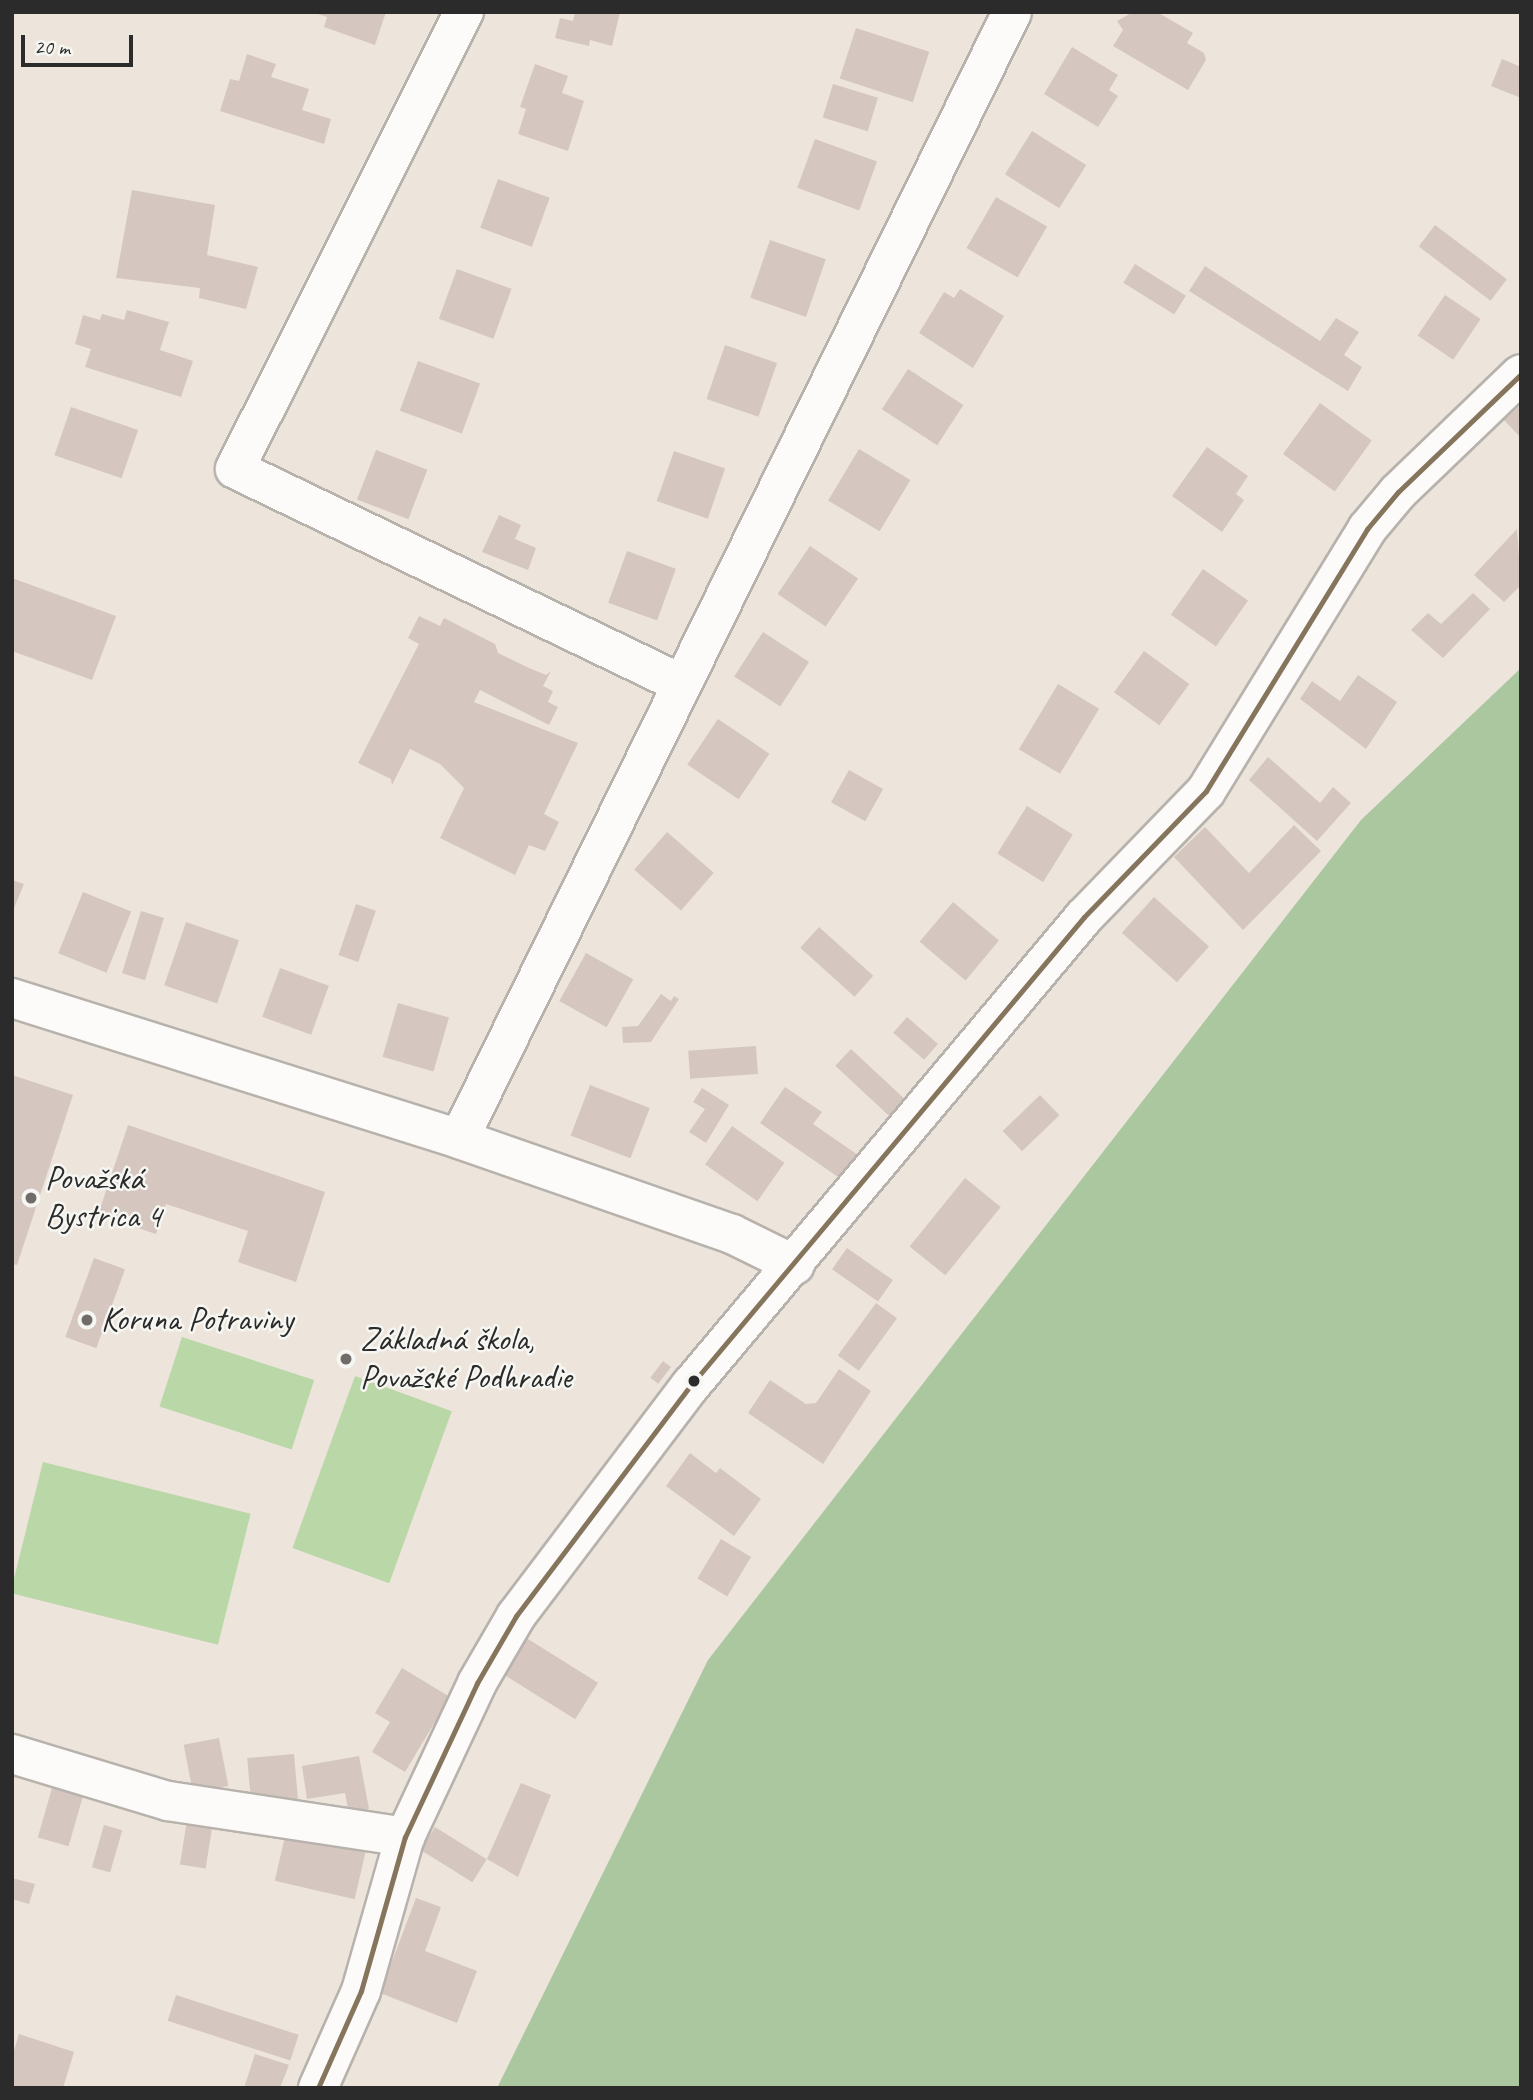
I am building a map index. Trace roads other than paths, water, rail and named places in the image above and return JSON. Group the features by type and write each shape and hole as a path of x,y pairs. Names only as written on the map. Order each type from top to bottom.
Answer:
{"street":[{"path":"464,12 235,469 680,683"},
{"path":"459,1139 680,683 1012,12"},
{"path":"318,2088 360,1991 405,1838 477,1684 516,1616 691,1385 795,1265 1084,917 1206,791 1367,529 1398,492 1521,374"},
{"path":"12,998 459,1139 732,1234 795,1265"},
{"path":"12,1754 169,1801 405,1838"}],"place":[{"name":"Považská Bystrica 4","path":"31,1198"},
{"name":"Koruna Potraviny","path":"87,1320"},
{"name":"Základná škola, Považské Podhradie","path":"346,1359"}]}
